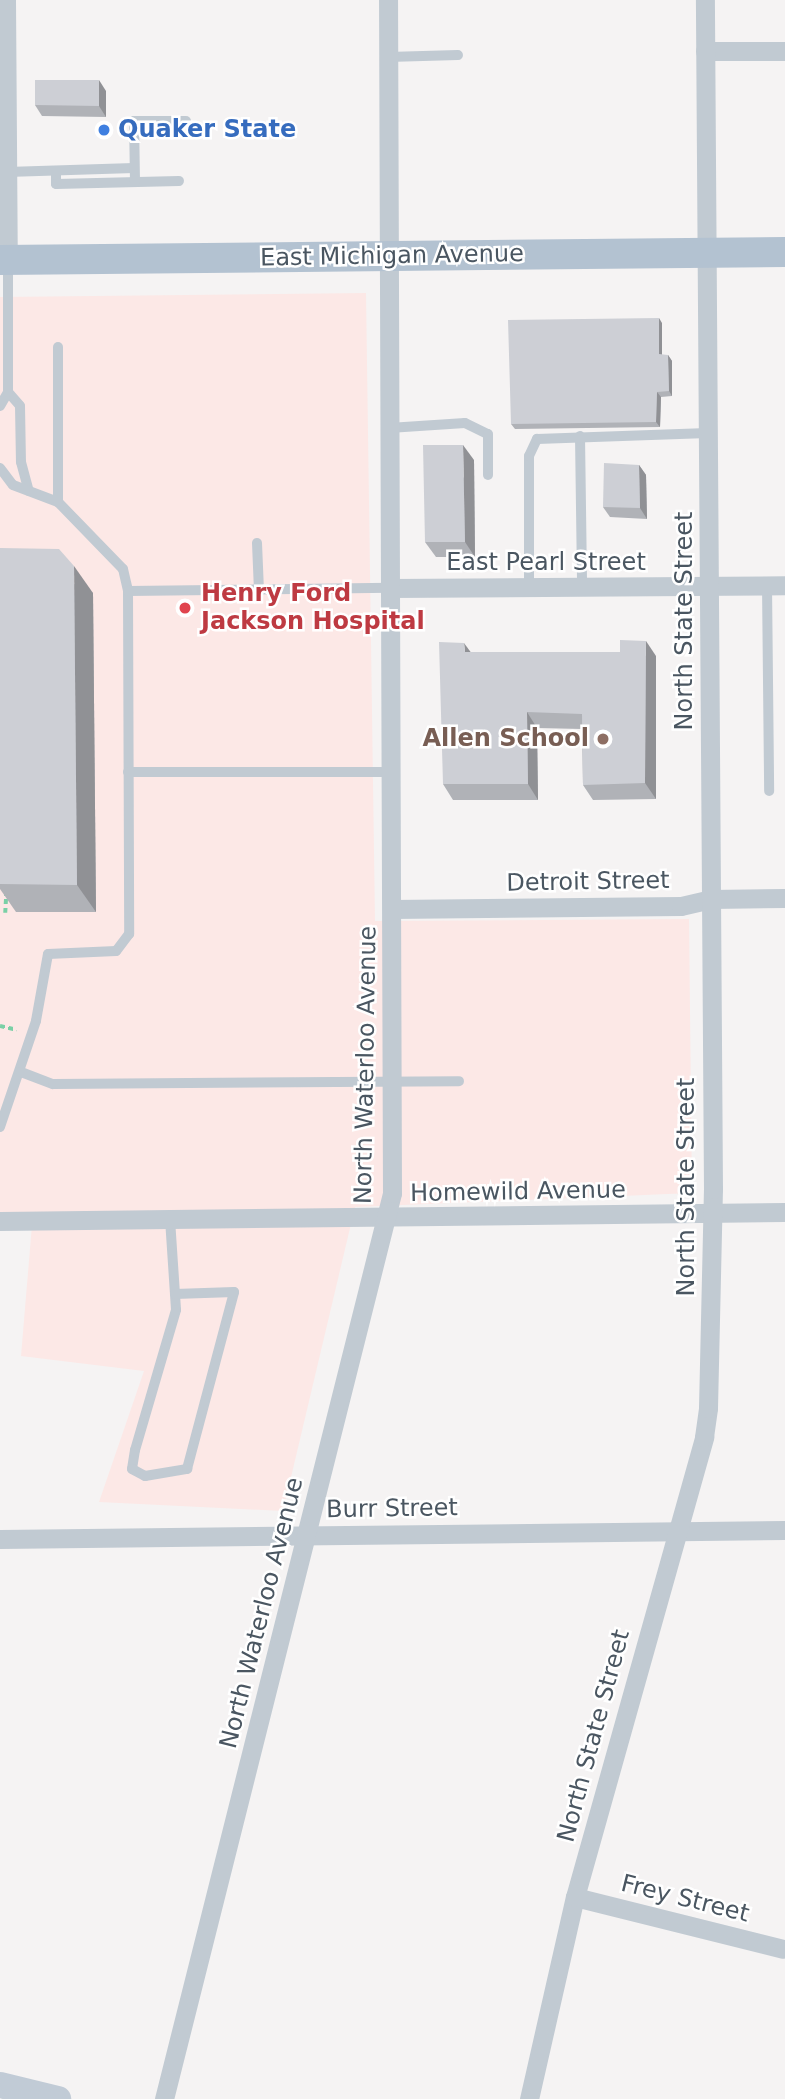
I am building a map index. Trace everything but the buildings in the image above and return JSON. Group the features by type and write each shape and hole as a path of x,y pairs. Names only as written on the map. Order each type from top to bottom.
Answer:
{"main road":[{"name":"East Michigan Avenue","path":"4,260 785,252"}],"street":[{"path":"4,260 3,65 6,0"},
{"name":"North Waterloo Avenue","path":"164,2099 388,1219 395,1083 386,256 388,0"},
{"name":"North State Street","path":"529,2099 575,1897 675,1531 704,1437 708,1408 712,1212 705,0"},
{"path":"705,51 785,51"},
{"name":"East Pearl Street","path":"391,588 776,585"},
{"name":"Detroit Street","path":"392,909 681,906 711,899 785,898"},
{"name":"Homewild Avenue","path":"0,1221 388,1219 785,1212"},
{"name":"Burr Street","path":"0,1539 785,1530"},
{"name":"Frey Street","path":"575,1897 783,1949"},
{"path":"0,2085 58,2099"}],"lane":[{"path":"388,57 458,55"},
{"path":"135,182 134,121 186,121"},
{"path":"5,184 56,171 134,168"},
{"path":"56,171 56,184 179,181"},
{"path":"0,406 4,393 4,260"},
{"path":"58,347 58,502"},
{"path":"4,393 20,406 21,461 29,491"},
{"path":"389,428 465,423 488,435 488,475"},
{"path":"529,587 528,456 537,439 708,433"},
{"path":"580,436 582,587"},
{"path":"0,468 13,485"},
{"path":"0,485 13,485 58,502 123,569 128,591 129,934 116,951 48,954 21,1072 0,1126"},
{"path":"257,543 259,591"},
{"path":"769,791 776,585"},
{"path":"128,591 391,588"},
{"path":"128,772 392,772"},
{"path":"21,1072 52,1084 459,1081"},
{"path":"170,1219 176,1310 135,1450 132,1469 145,1476 187,1469 234,1292 175,1294"}],"path":[{"path":"5,913 7,888"}],"shaded area":[{"name":"Henry Ford Jackson Hospital","path":"366,293 375,921 689,919 692,1193 355,1207 283,1511 99,1502 144,1371 21,1356 33,1213 0,1212 0,297"}],"place":[{"name":"Quaker State","path":"104,130"},
{"name":"Henry Ford Jackson Hospital","path":"185,608"},
{"name":"Allen School","path":"603,739"}]}
